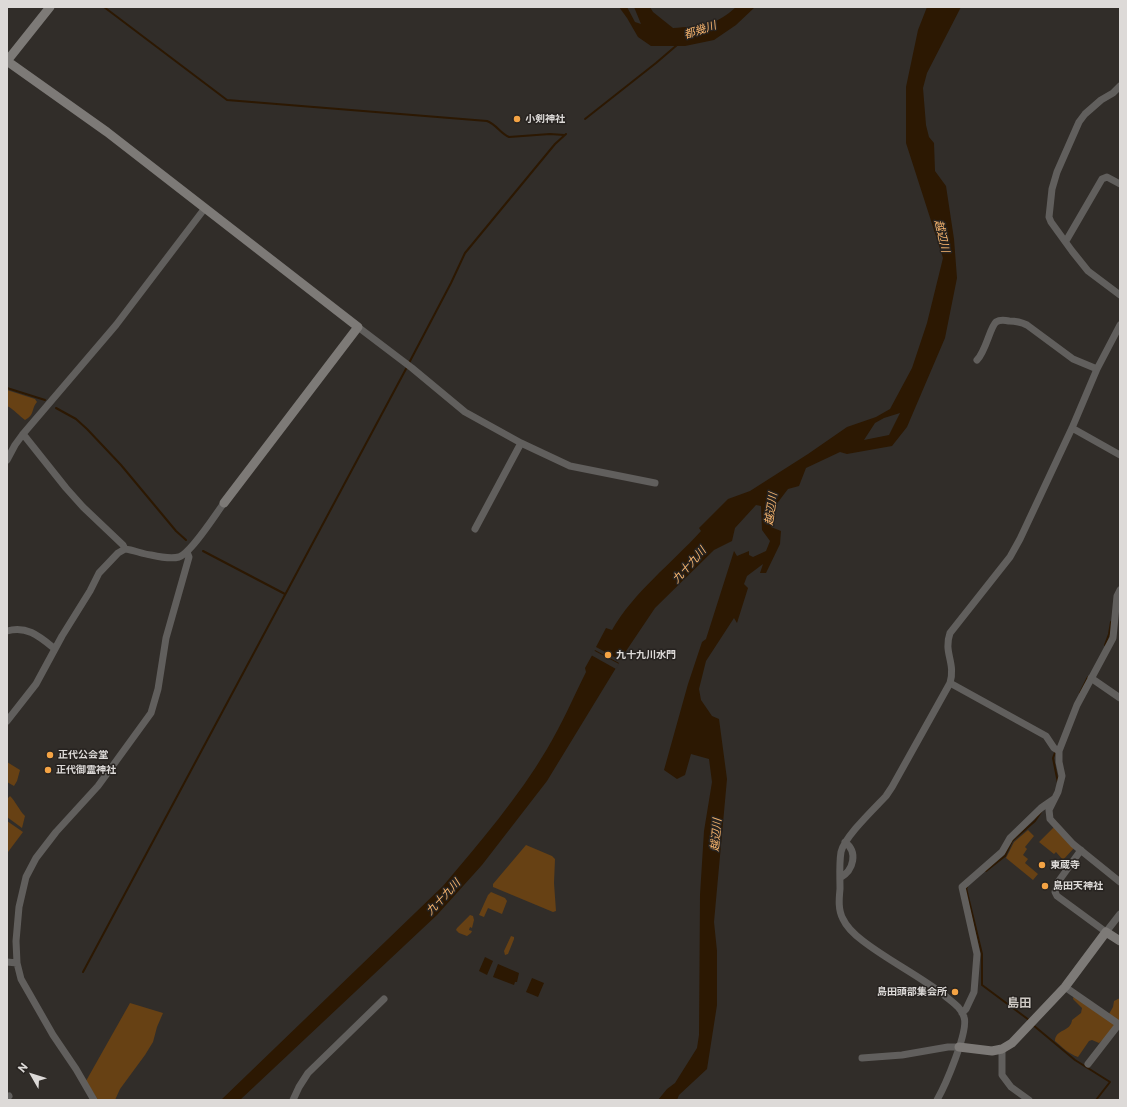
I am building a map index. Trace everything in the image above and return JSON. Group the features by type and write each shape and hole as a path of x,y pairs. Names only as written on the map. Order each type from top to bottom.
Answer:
{"street":[{"path":"50,7 7,61 107,132 412,368 466,412 521,443 570,466 655,483"},
{"path":"1120,86 1085,114 1079,122 1057,172 1052,189 1049,217 1051,222 1088,271 1120,295"},
{"path":"1066,241 1102,179 1107,177 1120,184"},
{"path":"7,460 23,434 116,325 206,208"},
{"path":"977,360 987,344 994,324 1006,320 1021,322 1027,325 1073,359 1097,369"},
{"path":"937,1100 959,1047 965,1025 965,1019 956,1005 930,984 881,955 853,932 842,917 839,901 841,853 846,842 886,796 950,682 953,671 947,647 950,633 1010,557 1020,539 1072,428 1097,369 1120,325"},
{"path":"7,721 36,684 99,573 118,553 125,549 150,555 170,557 181,556 187,552 358,327"},
{"path":"1072,428 1120,455"},
{"path":"23,434 66,488 83,507 123,545 125,549"},
{"path":"475,529 521,443"},
{"path":"94,1100 31,998 21,979 17,963 16,941 19,907 26,878 36,858 56,832 98,786 152,713 158,689 166,638 189,558 187,552"},
{"path":"1120,590 1117,596 1113,638 1077,705 1059,751 1058,762 1062,776 1058,792 1049,810 1050,819 1073,844 1120,882"},
{"path":"7,631 20,629 30,632 56,649"},
{"path":"1091,678 1120,698"},
{"path":"950,682 1046,736 1054,748 1059,751"},
{"path":"962,1013 966,1009 974,992 977,954 962,887 1002,852 1010,838 1041,808 1054,799"},
{"path":"840,878 849,869 854,857 851,847 846,842"},
{"path":"1081,850 1058,882 1055,892 1057,896 1120,941"},
{"path":"862,1058 902,1055 959,1047 992,1051 1002,1050 1012,1044 1065,987 1120,914"},
{"path":"7,962 17,963"},
{"path":"1065,987 1119,1024 1088,1064"},
{"path":"293,1100 298,1087 308,1073 384,999"},
{"path":"1002,1050 1002,1076 1011,1087 1029,1100"}],"shaded area":[{"path":"7,390 35,399 37,402 32,414 28,418 25,420 7,406"},
{"path":"7,762 20,770 14,786 7,782"},
{"path":"10,796 25,816 22,828 7,817 7,799"},
{"path":"7,821 23,832 8,852 7,851"},
{"path":"1054,827 1074,848 1063,860 1056,852 1054,854 1039,842"},
{"path":"1028,830 1034,836 1025,847 1027,849 1023,855 1028,859 1025,863 1038,874 1033,880 1006,858 1014,842"},
{"path":"526,845 552,856 555,859 554,883 556,911 553,912 493,887 493,884"},
{"path":"491,892 505,898 507,901 502,914 488,908 484,917 479,915 488,895"},
{"path":"470,915 473,916 474,920 472,928 470,927 469,930 472,931 467,936 456,930"},
{"path":"511,936 514,937 514,939 508,954 505,955 504,951"},
{"path":"1074,995 1109,1014 1113,1007 1114,1001 1120,998 1120,1026 1099,1043 1092,1040 1089,1041 1078,1057 1055,1041 1058,1034 1069,1027 1072,1020 1081,1013 1082,1008 1073,999"},
{"path":"130,1003 163,1013 153,1042 120,1089 115,1100 98,1100 86,1081"}],"water":[{"name":"都幾川","path":"619,7 627,7 635,22 641,24 634,7 650,7 653,12 673,28 707,24 722,18 736,7 755,7 736,25 714,40 685,46 651,46 638,37"},
{"path":"927,7 961,7 927,73 923,88 926,125 929,137 934,143 935,171 946,186 954,239 957,278 945,338 907,427 892,446 847,454 840,452 806,468 799,486 788,489 772,510 771,527 781,531 780,544 766,573 760,573 763,564 747,576 744,584 748,588 737,623 734,618 706,661 699,689 701,700 712,716 719,719 727,779 714,922 717,951 717,1005 707,1069 679,1095 677,1100 658,1100 667,1089 675,1083 697,1048 699,1035 700,895 704,831 712,782 709,759 691,754 685,775 677,779 664,770 688,684 702,642 706,639 734,551 737,556 749,551 749,555 753,557 766,551 770,541 762,530 761,506 756,505 735,528 732,541 714,550 655,608 620,660 596,647 606,628 612,630 631,603 690,543 701,531 699,528 728,499 750,491 847,427 876,417 890,409 912,368 927,323 943,258 906,143 906,87 918,30","holes":["900,413 889,435 864,440 875,423 884,418"]},
{"name":"九十九川","path":"595,650 619,663 547,781 482,865 437,915 240,1100 221,1100 443,886 471,853 524,785 547,749 558,730 586,672 585,668"},
{"path":"485,957 493,961 487,975 479,971"},
{"path":"498,964 519,973 517,982 515,982 514,985 493,977"},
{"path":"532,978 544,983 538,997 526,992"}],"pier":[{"path":"593,650 619,664 616,669 591,655"}],"waterway":[{"path":"104,7 227,100 487,121 509,137 550,134 564,135"},
{"path":"585,119 677,45"},
{"path":"409,363 465,253 555,144 566,134"},
{"path":"83,972 407,367"},
{"path":"7,388 45,400"},
{"path":"56,408 76,419 87,429 121,465 176,531 186,540"},
{"path":"203,551 285,594"},
{"path":"1105,645 1111,622"},
{"path":"1080,693 1088,677"},
{"path":"1056,750 1053,758 1058,783"},
{"path":"986,871 1005,856 1012,841 1035,821 1041,812"},
{"path":"967,887 982,954 982,985 1029,1020"},
{"path":"1033,1025 1075,1060 1110,1082 1096,1100"}],"place":[{"name":"小剣神社","path":"517,119"},
{"name":"九十九川水門","path":"608,655"},
{"name":"正代公会堂","path":"50,755"},
{"name":"正代御霊神社","path":"48,770"},
{"name":"東蔵寺","path":"1042,865"},
{"name":"島田天神社","path":"1045,886"},
{"name":"島田頭部集会所","path":"955,992"}],"district":[{"name":"島田","path":"1019,1003"}],"water label":[{"name":"越辺川","path":"942,236"},
{"name":"越辺川","path":"771,509"},
{"name":"越辺川","path":"716,835"}]}
